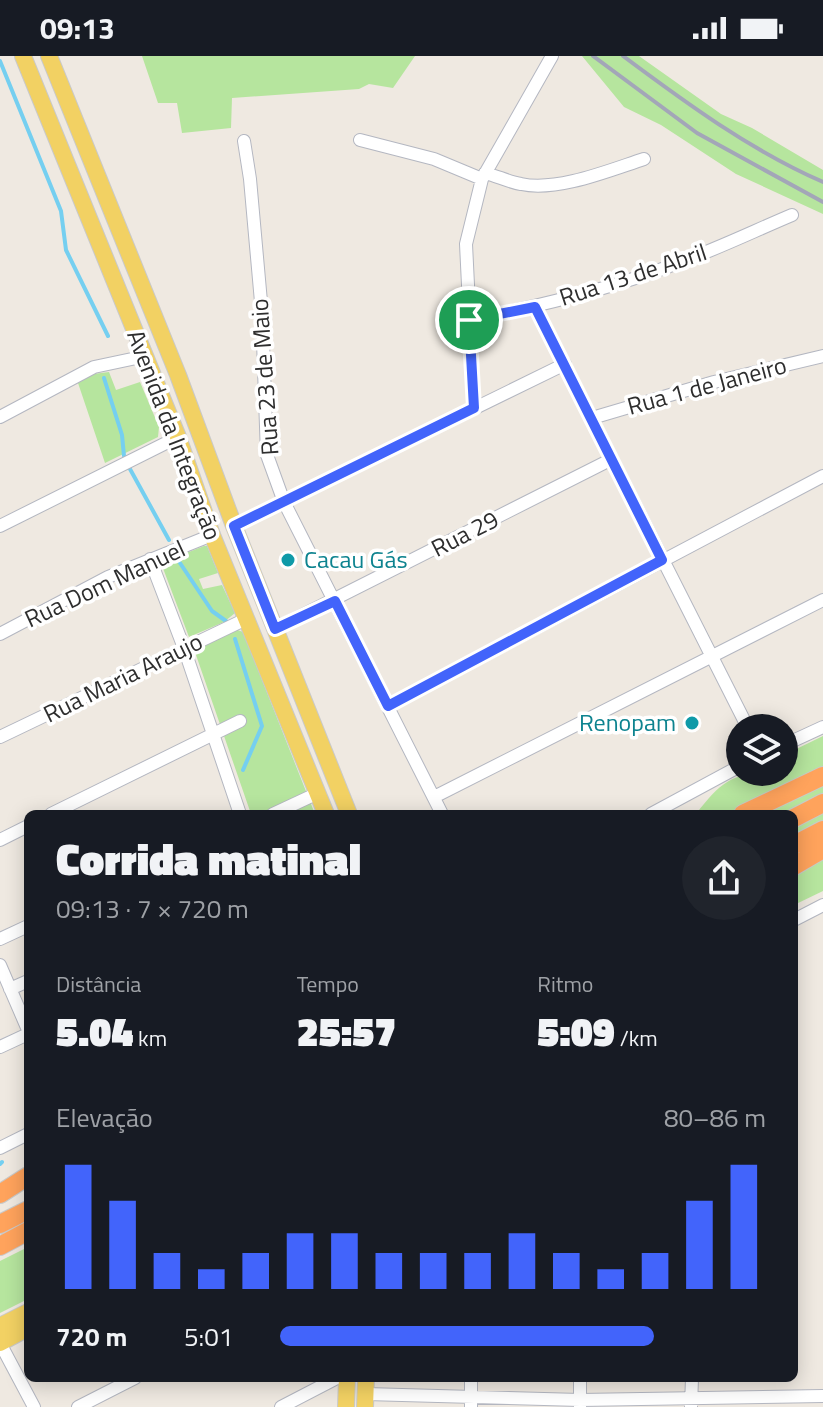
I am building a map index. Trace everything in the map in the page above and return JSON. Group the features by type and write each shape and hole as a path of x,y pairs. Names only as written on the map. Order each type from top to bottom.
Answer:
{"highway":[{"path":"751,810 823,776"},
{"path":"798,816 823,803"},
{"path":"798,843 823,830"},
{"path":"798,864 823,849"},
{"path":"0,1194 24,1179"},
{"path":"0,1224 24,1212"},
{"path":"0,1246 24,1233"}],"main road":[{"name":"Avenida da Integração","path":"23,56 146,356 212,535 324,810"},
{"name":"Avenida da Integração","path":"49,56 178,375 234,526 347,810"},
{"path":"133,325 154,318"},
{"path":"156,382 178,375"},
{"path":"0,1326 24,1314"},
{"path":"0,1343 24,1330"},
{"path":"341,1382 346,1407"}],"street":[{"path":"474,408 466,244 483,176 552,56"},
{"path":"360,140 523,185 585,178 644,159"},
{"name":"Rua 23 de Maio","path":"244,141 262,313 267,455 284,502 440,810"},
{"name":"Rua 13 de Abril","path":"469,320 535,307 680,263 792,215"},
{"path":"535,307 741,714"},
{"path":"0,417 94,367 146,356"},
{"name":"Rua 1 de Janeiro","path":"592,418 714,382 823,356"},
{"path":"234,526 565,364"},
{"path":"0,526 178,437"},
{"name":"Rua 29","path":"275,629 612,459"},
{"path":"388,706 823,476"},
{"name":"Rua Dom Manuel","path":"0,634 150,559 212,535"},
{"path":"150,559 184,648 239,810"},
{"path":"434,797 823,600"},
{"name":"Rua Maria Araujo","path":"0,737 246,619"},
{"path":"59,810 240,721"},
{"path":"798,739 823,727"},
{"path":"658,810 726,774"},
{"path":"282,810 318,793"},
{"path":"0,840 24,828"},
{"path":"798,918 823,905"},
{"path":"0,939 24,928"},
{"path":"0,965 24,1022"},
{"path":"10,989 24,983"},
{"path":"0,1047 24,1034"},
{"path":"0,1148 24,1136"},
{"path":"0,1343 34,1407"},
{"path":"78,1407 127,1382"},
{"path":"281,1407 339,1382"},
{"path":"580,1382 580,1404"},
{"path":"366,1393 471,1401 580,1404 823,1396"}],"green space":[{"path":"142,56 415,56 393,88 369,84 359,89 232,98 231,128 182,133 177,103 158,103"},
{"path":"582,56 639,56 721,114 752,128 823,170 823,214 736,174 661,125 624,107"},
{"path":"109,372 116,390 140,382 159,427 158,437 105,463 78,383 93,374"},
{"path":"207,546 218,573 199,579 203,589 222,585 235,613 224,622 189,637 161,563"},
{"path":"235,629 243,632 313,810 250,810 196,655 198,649"},
{"path":"823,736 823,891 798,903 798,810 699,810 724,784 798,786 798,748"},
{"path":"24,1249 24,1301 0,1313 0,1261"}],"waterway":[{"path":"0,61 61,211 66,250 108,336"},
{"path":"104,378 122,435 124,456"},
{"path":"130,469 169,540"},
{"path":"180,563 212,611 226,621"},
{"path":"235,639 262,726 243,770"}],"railway":[{"path":"593,56 697,133 823,202"},
{"path":"623,56 744,140 823,182"}],"place":[{"name":"Cacau Gás","path":"288,560"},
{"name":"Renopam","path":"692,723"}],"route":[{"path":"535,307 662,560 388,706 335,601 275,629 234,526 474,408 469,320 535,307"}]}
